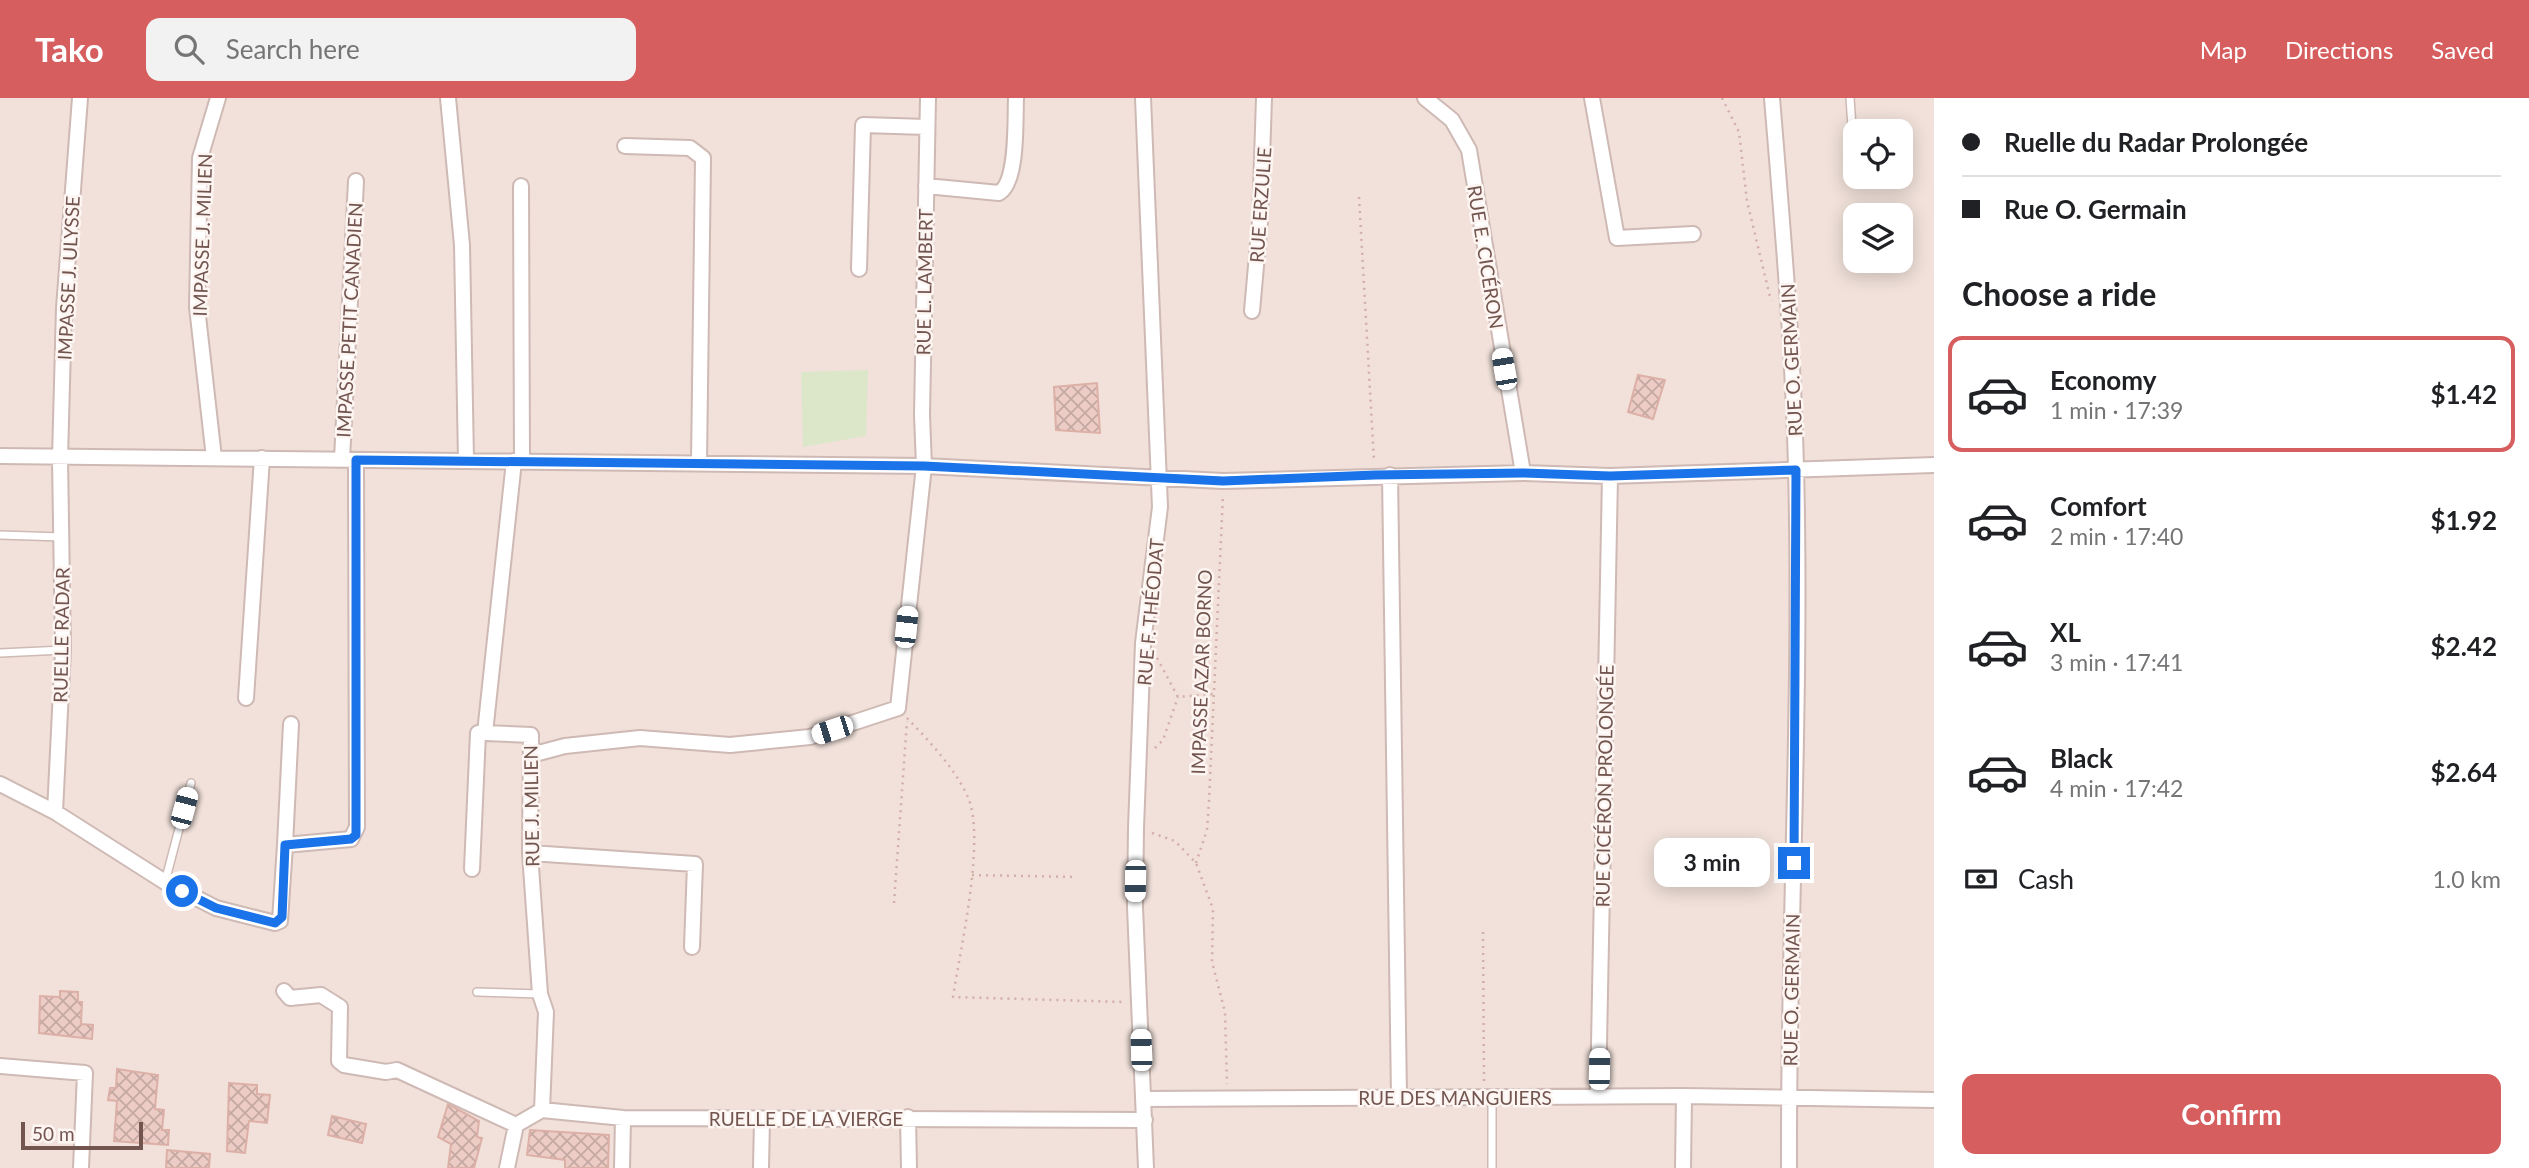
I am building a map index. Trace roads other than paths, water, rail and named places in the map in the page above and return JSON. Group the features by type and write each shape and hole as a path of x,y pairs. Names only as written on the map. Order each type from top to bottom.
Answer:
{"street":[{"name":"IMPASSE J. ULYSSE","path":"60,458 64,308 80,98"},
{"name":"IMPASSE J. MILIEN","path":"214,458 197,307 200,159 218,98"},
{"path":"448,98 462,244 466,460"},
{"name":"RUE L. LAMBERT","path":"531,755 565,746 640,738 730,745 810,737 898,708 924,466 922,415 928,98"},
{"path":"926,186 999,193 1006,189 1011,176 1016,98"},
{"name":"RUE F. THÉODAT","path":"1143,98 1160,480 1160,507 1143,643 1141,761 1136,828 1135,907 1146,1168"},
{"name":"RUE ERZULIE","path":"1252,311 1265,98"},
{"name":"RUE E. CICÉRON","path":"1425,98 1452,120 1469,150 1523,473"},
{"path":"1592,98 1617,238 1693,234"},
{"name":"RUE O. GERMAIN","path":"1772,98 1790,313 1796,470 1797,758 1789,1168"},
{"path":"859,269 863,125 927,127"},
{"path":"625,146 690,148 703,158 699,463"},
{"name":"IMPASSE PETIT CANADIEN","path":"285,845 351,839 357,827 349,460 356,181"},
{"path":"472,869 478,733 485,733 518,461 521,186"},
{"path":"0,456 924,466 1160,480 1223,481 1523,473 1610,476 1934,465"},
{"name":"RUELLE RADAR","path":"55,812 63,650 60,458"},
{"path":"246,698 262,458"},
{"path":"1390,475 1399,1097"},
{"name":"RUE CICÉRON PROLONGÉE","path":"1598,1096 1610,476"},
{"path":"0,784 55,812 165,882 216,908 275,923 282,917 292,724"},
{"name":"RUE J. MILIEN","path":"485,733 531,735 530,853 540,993 546,1012 542,1110"},
{"path":"530,853 695,864 692,947"},
{"path":"284,991 290,998 321,995 340,1007 339,1061 344,1065 386,1072 397,1070 516,1125"},
{"path":"0,1066 85,1073 81,1168"},
{"path":"1683,1168 1684,1096"},
{"name":"RUE DES MANGUIERS","path":"1144,1099 1684,1096 1934,1100"},
{"path":"507,1168 516,1125 542,1110"},
{"name":"RUELLE DE LA VIERGE","path":"542,1110 623,1118 1145,1120"},
{"path":"908,1117 909,1168"},
{"path":"622,1168 623,1118"},
{"path":"761,1168 762,1119"}],"lane":[{"path":"1850,98 1851,119"},
{"path":"0,535 62,537"},
{"path":"0,653 63,650"},
{"path":"165,882 191,783"},
{"path":"477,992 540,993"},
{"path":"1488,1097 1492,1168"}]}
